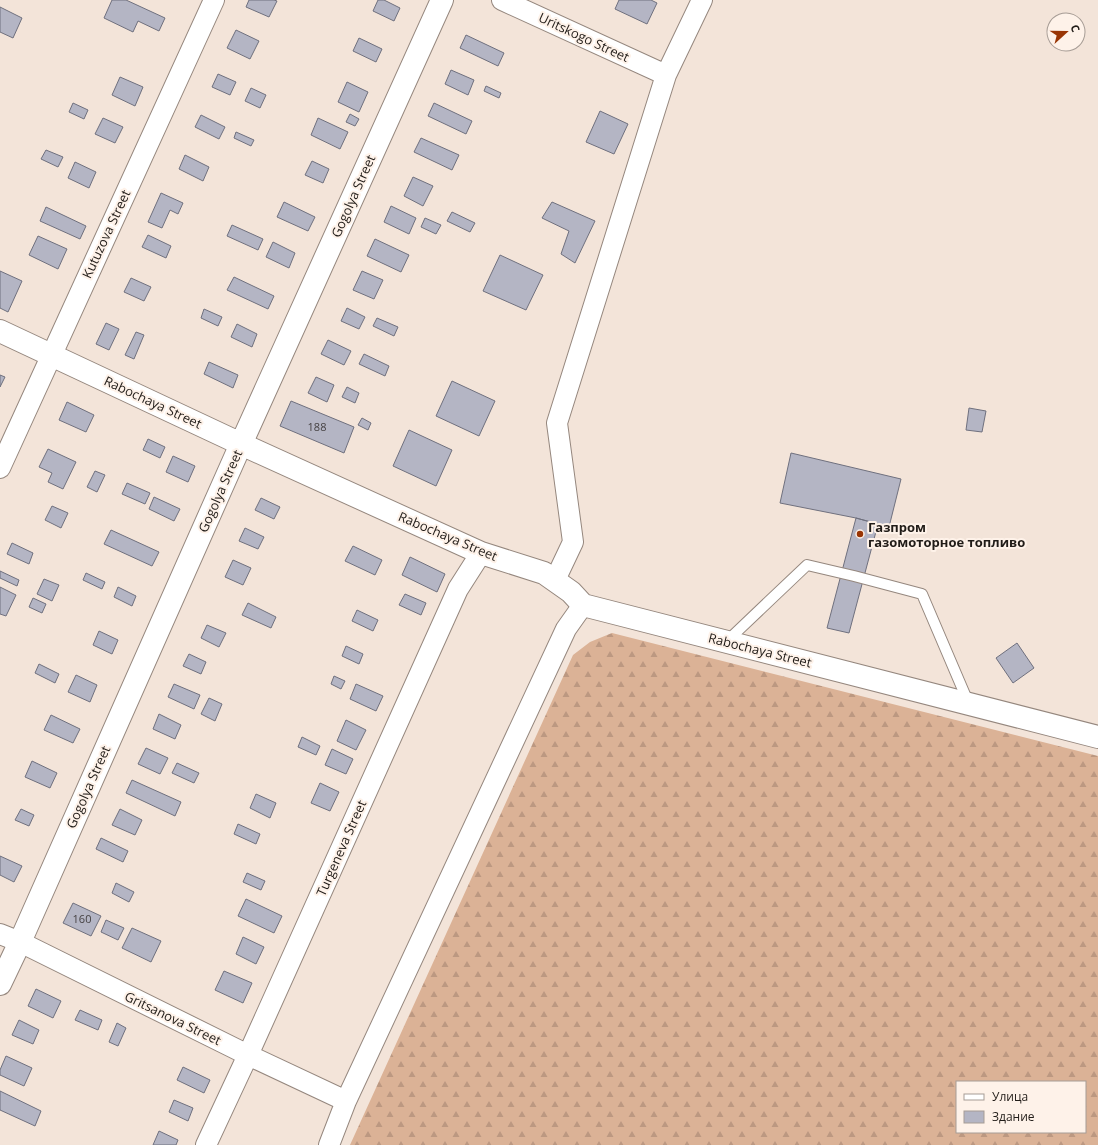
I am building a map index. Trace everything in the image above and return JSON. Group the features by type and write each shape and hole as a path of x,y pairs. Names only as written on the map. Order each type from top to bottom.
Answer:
{"street":[{"name":"Kutuzova Street","path":"0,468 214,0"},
{"name":"Gogolya Street","path":"0,984 241,444 442,0"},
{"name":"Uritskogo Street","path":"502,0 666,75"},
{"path":"555,580 573,542 557,422 666,75 702,0"},
{"name":"Rabochaya Street","path":"0,331 241,444 481,553 544,573 571,592 584,605 1098,737"},
{"name":"Turgeneva Street","path":"206,1145 458,589 481,553"},
{"path":"329,1145 346,1101 566,629 584,605"},
{"name":"Gritsanova Street","path":"0,934 20,942 248,1055 346,1101"}],"lane":[{"path":"727,642 807,565 854,576 922,594 969,704"}],"green space":[{"path":"612,633 1098,756 1098,1145 350,1145 573,655 590,642"}],"building":[{"path":"112,0 126,0 165,18 159,31 138,21 133,32 104,18"},
{"path":"249,0 277,1 269,17 246,7"},
{"path":"378,0 384,0 400,8 394,21 373,11"},
{"path":"619,0 651,0 657,3 647,24 615,9"},
{"path":"0,7 22,18 13,38 0,32"},
{"path":"236,30 259,41 250,59 227,48"},
{"path":"466,35 504,53 498,66 460,48"},
{"path":"359,38 382,49 376,62 353,51"},
{"path":"451,70 474,80 468,95 445,84"},
{"path":"218,74 236,82 230,95 212,87"},
{"path":"120,77 143,87 135,106 112,95"},
{"path":"347,82 368,92 359,112 338,102"},
{"path":"486,86 501,93 499,98 484,91"},
{"path":"251,88 266,95 260,108 245,101"},
{"path":"73,103 88,110 84,119 69,112"},
{"path":"434,103 472,121 466,134 428,116"},
{"path":"600,111 628,124 614,154 586,142"},
{"path":"350,114 359,119 355,126 346,122"},
{"path":"201,115 225,127 219,139 195,127"},
{"path":"103,118 123,127 115,143 95,134"},
{"path":"318,118 348,132 340,149 311,135"},
{"path":"236,132 254,140 251,146 234,138"},
{"path":"421,138 459,155 452,170 414,152"},
{"path":"46,150 63,157 58,167 41,159"},
{"path":"185,155 209,167 203,181 179,169"},
{"path":"312,161 329,169 323,183 305,175"},
{"path":"75,162 96,172 89,188 68,178"},
{"path":"413,177 433,186 423,206 404,196"},
{"path":"161,193 183,203 178,214 170,210 162,228 148,222"},
{"path":"284,202 315,217 308,231 277,217"},
{"path":"552,202 595,221 575,263 561,254 569,231 542,218"},
{"path":"391,206 416,218 409,234 384,222"},
{"path":"46,207 86,226 80,239 40,221"},
{"path":"452,212 475,223 470,232 447,221"},
{"path":"425,218 441,225 436,234 421,227"},
{"path":"232,225 263,239 258,250 227,236"},
{"path":"148,235 171,246 166,258 142,247"},
{"path":"38,236 67,249 58,269 29,255"},
{"path":"375,239 409,255 401,272 367,256"},
{"path":"273,242 295,253 289,268 266,257"},
{"path":"500,255 543,275 526,310 483,291"},
{"path":"0,271 22,281 8,312 0,308"},
{"path":"362,271 383,280 374,299 353,290"},
{"path":"234,277 274,296 268,309 227,290"},
{"path":"131,278 151,287 144,301 124,292"},
{"path":"347,308 365,317 359,329 341,321"},
{"path":"204,309 222,317 218,326 201,318"},
{"path":"377,318 398,327 394,336 373,326"},
{"path":"106,323 119,329 109,350 96,344"},
{"path":"237,324 257,334 252,347 231,337"},
{"path":"136,332 144,335 134,359 125,355"},
{"path":"328,340 351,351 344,365 321,354"},
{"path":"364,354 389,366 385,376 359,364"},
{"path":"209,362 238,375 233,388 204,374"},
{"path":"0,375 5,377 0,387"},
{"path":"316,377 334,385 327,402 308,393"},
{"path":"452,381 495,401 479,436 436,416"},
{"path":"347,387 359,393 355,403 342,397"},
{"path":"291,401 354,427 344,453 280,426"},
{"path":"67,402 94,415 86,432 59,420"},
{"path":"969,408 986,411 982,432 966,430"},
{"path":"362,418 371,423 368,430 358,425"},
{"path":"409,430 452,450 436,486 393,466"},
{"path":"148,439 165,447 160,458 143,450"},
{"path":"48,449 76,462 63,489 48,482 52,473 39,467"},
{"path":"791,453 901,479 889,527 856,518 780,503"},
{"path":"173,456 195,466 188,482 166,472"},
{"path":"95,471 105,475 97,492 87,487"},
{"path":"127,483 150,493 145,504 122,494"},
{"path":"154,497 180,509 174,521 149,509"},
{"path":"261,498 280,507 274,519 255,510"},
{"path":"52,506 68,513 61,528 45,520"},
{"path":"856,518 878,524 849,633 827,628"},
{"path":"245,528 264,537 258,549 239,541"},
{"path":"111,530 159,552 152,566 104,544"},
{"path":"12,543 33,553 29,564 7,554"},
{"path":"353,546 382,560 375,575 345,561"},
{"path":"410,557 445,574 437,592 402,575"},
{"path":"233,560 251,568 243,585 225,577"},
{"path":"0,571 19,580 17,586 0,578"},
{"path":"86,573 105,582 102,589 83,580"},
{"path":"44,579 59,585 52,601 37,594"},
{"path":"0,587 16,595 6,616 0,614"},
{"path":"118,587 136,596 132,606 114,597"},
{"path":"405,594 426,603 421,615 399,605"},
{"path":"33,598 46,604 42,613 29,607"},
{"path":"248,603 276,617 271,628 242,615"},
{"path":"357,610 378,620 373,631 352,621"},
{"path":"207,625 226,633 219,647 201,638"},
{"path":"99,631 118,640 112,654 93,645"},
{"path":"1017,643 1034,668 1013,683 996,658"},
{"path":"346,646 363,654 359,664 342,656"},
{"path":"189,654 206,662 201,674 183,666"},
{"path":"39,664 59,674 55,683 35,673"},
{"path":"76,675 97,685 90,702 68,692"},
{"path":"334,676 345,681 341,689 331,684"},
{"path":"174,684 200,695 194,709 168,697"},
{"path":"356,684 383,696 376,711 350,699"},
{"path":"209,698 222,704 215,721 201,714"},
{"path":"159,714 181,725 175,739 153,729"},
{"path":"51,715 80,729 73,743 44,730"},
{"path":"346,720 366,730 356,750 337,741"},
{"path":"302,737 320,746 316,755 298,747"},
{"path":"146,748 168,758 160,774 138,764"},
{"path":"332,749 353,759 346,774 325,765"},
{"path":"32,761 57,773 50,788 25,777"},
{"path":"177,763 199,773 194,783 172,773"},
{"path":"132,780 181,802 175,816 126,793"},
{"path":"320,783 339,792 330,811 311,803"},
{"path":"256,794 276,803 270,818 250,808"},
{"path":"21,809 34,815 29,826 15,820"},
{"path":"120,809 142,820 135,835 112,825"},
{"path":"238,824 260,834 256,844 234,834"},
{"path":"101,838 128,851 123,862 96,849"},
{"path":"0,856 22,866 14,882 0,875"},
{"path":"247,873 265,881 261,890 243,882"},
{"path":"116,883 134,892 129,902 112,893"},
{"path":"246,899 282,916 274,933 238,916"},
{"path":"73,903 101,916 91,936 63,923"},
{"path":"106,920 124,928 118,940 101,932"},
{"path":"132,928 161,941 151,962 122,948"},
{"path":"243,937 264,947 256,964 236,954"},
{"path":"224,971 252,983 243,1003 215,990"},
{"path":"36,989 61,1001 53,1018 28,1006"},
{"path":"80,1010 102,1020 98,1030 75,1020"},
{"path":"19,1020 39,1030 33,1044 12,1035"},
{"path":"117,1023 126,1028 118,1046 109,1042"},
{"path":"6,1056 32,1068 24,1086 0,1075 0,1070"},
{"path":"183,1067 210,1080 204,1093 177,1080"},
{"path":"0,1091 41,1111 35,1126 0,1110"},
{"path":"174,1100 193,1108 188,1121 169,1112"},
{"path":"159,1131 178,1140 176,1145 153,1145"}],"place":[{"name":"Газпром газомоторное топливо","path":"860,534"}]}
